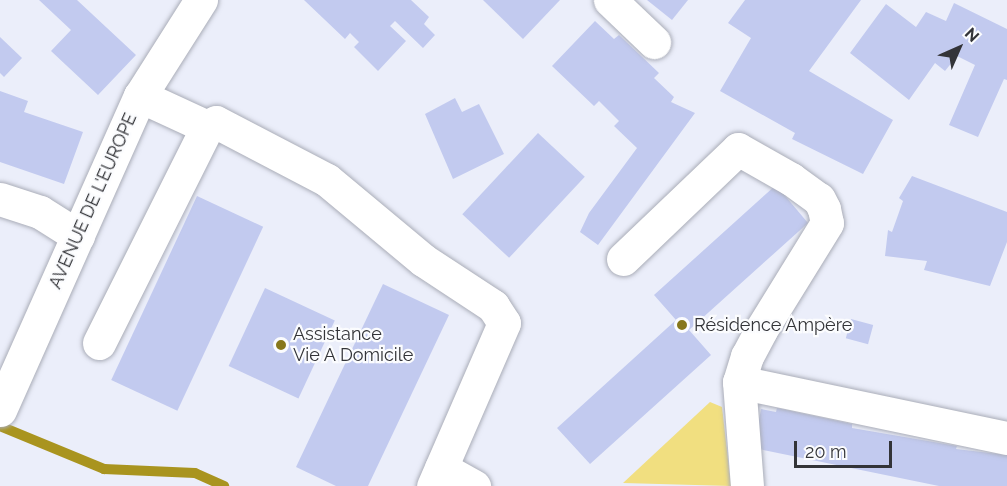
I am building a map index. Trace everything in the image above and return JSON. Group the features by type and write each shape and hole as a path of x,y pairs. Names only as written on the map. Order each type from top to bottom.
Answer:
{"street":[{"path":"610,0 654,42"},
{"name":"AVENUE DE L'EUROPE","path":"3,404 140,96 194,3"},
{"path":"140,96 207,127"},
{"path":"99,343 207,127 216,122 327,180 423,260 493,306 504,323 437,477 474,486"},
{"path":"623,259 738,149 819,199 827,223 751,347 739,382 747,486"},
{"path":"0,198 40,212 78,236"},
{"path":"739,382 1007,438"}],"shaded area":[{"path":"710,402 722,407 731,486 623,483"}],"building":[{"path":"39,0 77,0 136,55 98,95 51,51 71,30"},
{"path":"304,0 411,0 429,17 424,24 435,35 423,48 395,21 390,26 406,41 378,71 354,47 359,42 350,33 345,39"},
{"path":"483,0 560,0 523,39"},
{"path":"647,0 688,0 672,20"},
{"path":"745,0 861,0 809,71 893,120 863,174 792,139 795,133 720,91 751,38 728,23"},
{"path":"954,3 1007,29 1007,80 1004,79 978,137 949,125 975,65 957,56 945,71 935,63 909,100 850,53 886,4 916,27 926,12 946,21"},
{"path":"595,21 614,39 619,35 659,73 654,78 674,97 671,102 695,113 598,245 580,232 589,213 637,148 614,126 619,121 599,101 594,106 552,66"},
{"path":"0,37 22,58 4,77 0,73"},
{"path":"0,91 28,101 24,112 83,132 64,184 0,162"},
{"path":"455,98 462,112 479,104 504,154 453,179 425,114"},
{"path":"538,133 585,177 509,258 462,214"},
{"path":"912,176 1007,212 1007,242 990,286 924,270 927,261 885,256 888,230 892,232 903,201 899,198"},
{"name":"Résidence Ampère","path":"776,185 808,223 689,330 711,355 590,464 557,428 676,320 654,295"},
{"path":"197,196 263,227 177,411 111,380"},
{"path":"383,284 449,315 368,486 336,486 296,467"},
{"path":"265,288 335,321 298,398 229,366"},
{"path":"851,319 873,325 868,344 846,338"},
{"path":"777,408 852,424 852,428 957,446 956,449 1007,455 1007,486 939,486 754,448 761,409 776,412"}],"waterway":[{"path":"0,426 104,469 195,473 224,486"}],"place":[{"name":"Résidence Ampère","path":"682,325"},
{"name":"Assistance Vie A Domicile","path":"281,345"}]}
